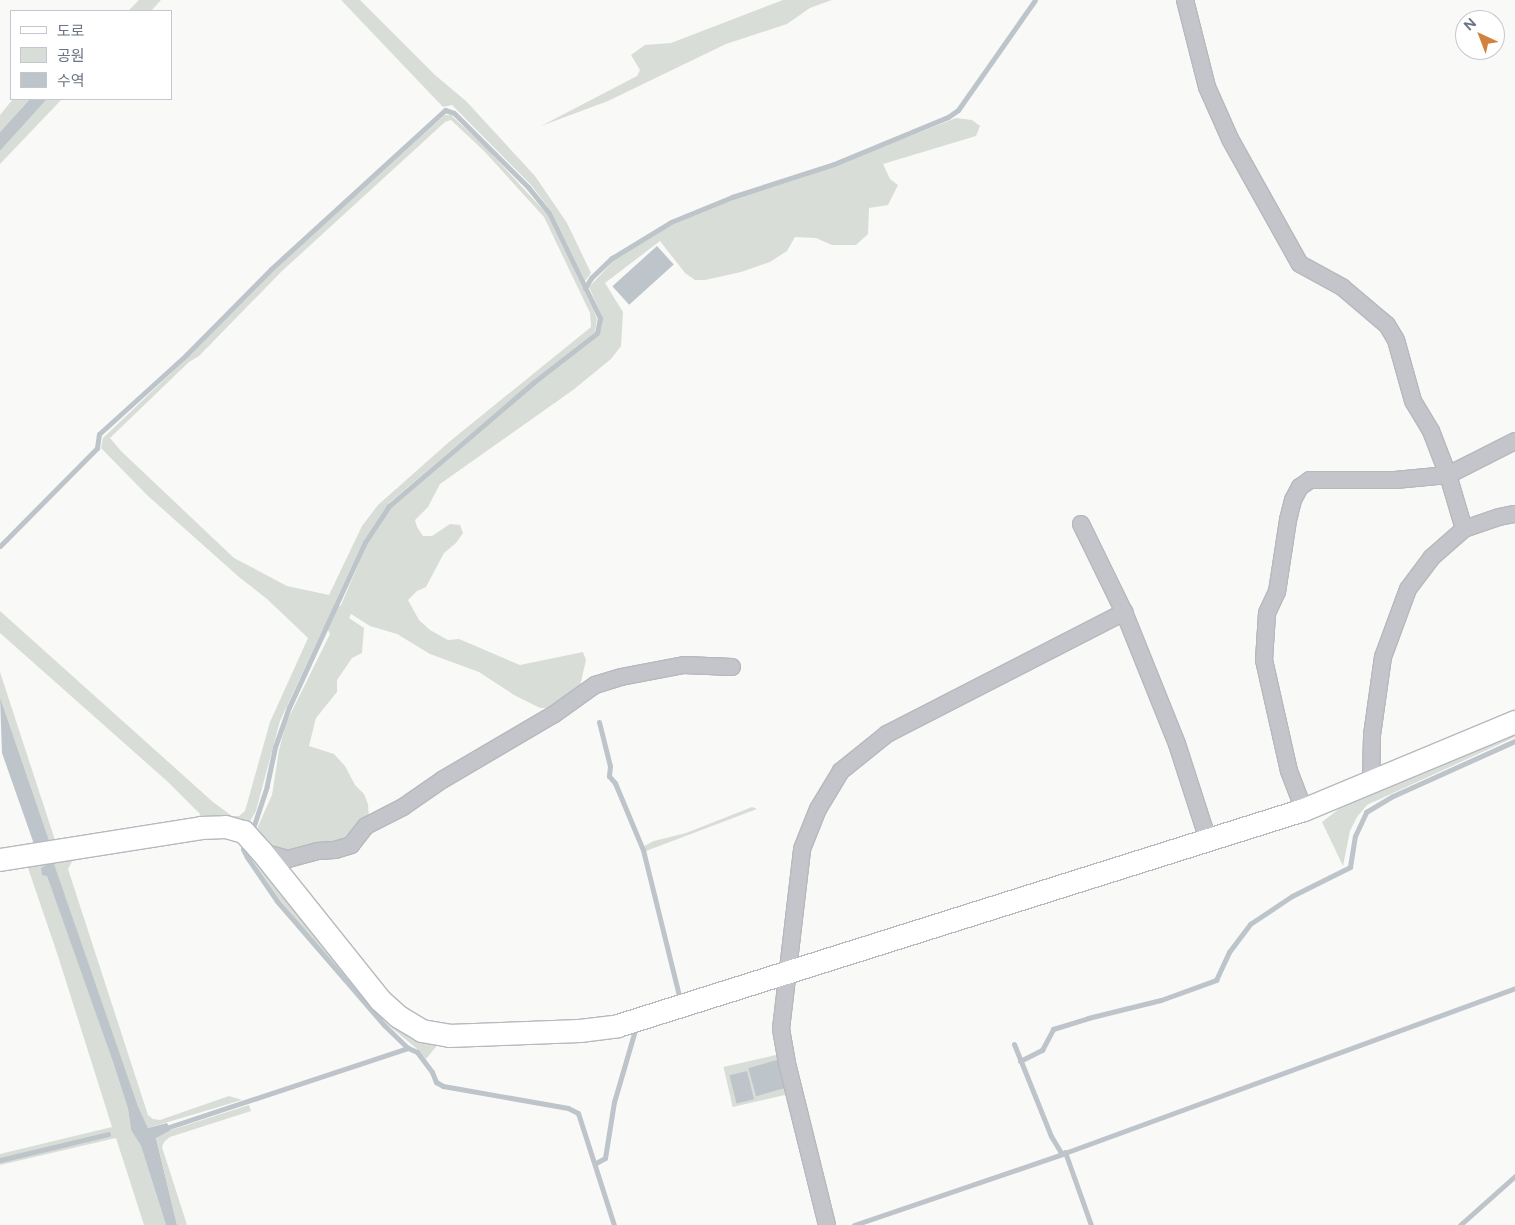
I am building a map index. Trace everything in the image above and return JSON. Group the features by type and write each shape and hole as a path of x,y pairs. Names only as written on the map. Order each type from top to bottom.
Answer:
{"street":[{"path":"1185,0 1207,87 1230,139 1300,264 1342,287 1387,326 1396,340 1413,401 1431,431 1448,475 1464,529"},
{"path":"1304,810 1289,771 1264,660 1267,613 1277,592 1293,500 1300,486 1310,480 1396,480 1448,475 1515,442"},
{"path":"1371,784 1372,735 1383,657 1408,589 1432,558 1464,529 1499,517 1515,514"},
{"path":"1081,524 1124,612 1177,744 1208,840"},
{"path":"827,1225 787,1063 782,1029 802,849 818,809 841,771 887,734 1124,612"},
{"path":"262,852 288,859 317,851 335,850 351,845 366,826 403,808 442,780 553,714 595,685 684,665 732,667"},
{"path":"0,860 201,828 226,826 244,832 262,852 380,1000 399,1017 422,1031 449,1036 580,1031 618,1026 1304,810 1371,784 1515,722"}],"green space":[{"path":"139,0 161,0 152,10 129,10"},
{"path":"341,0 360,0 435,75 466,101 535,176 567,223 591,273 585,281 551,211 531,185 452,105 443,107"},
{"path":"783,0 832,0 810,8 787,24 726,44 608,101 541,126 637,76 640,70 631,55 645,45 671,43"},
{"path":"12,100 29,100 0,132 0,115"},
{"path":"46,100 61,100 0,164 0,151"},
{"path":"445,115 451,115 486,148 547,214 597,319 595,332 533,381 389,503 363,542 334,605 338,607 341,605 367,544 391,508 535,384 597,336 601,329 602,317 589,287 616,258 672,225 733,198 834,166 956,118 972,120 980,126 976,136 883,164 890,179 898,185 888,205 869,208 868,234 856,245 832,245 816,238 795,237 787,251 770,262 741,272 705,280 695,280 685,273 660,241 605,283 623,312 621,346 611,359 573,390 440,484 428,507 415,520 417,527 423,536 432,536 450,524 460,525 463,533 456,543 444,553 426,587 417,591 408,600 419,620 430,630 448,640 459,639 520,665 583,652 586,660 579,690 549,708 540,708 514,695 479,672 430,654 397,634 370,626 351,614 349,618 364,628 362,653 352,658 337,680 337,692 316,718 309,746 334,754 345,766 355,785 364,794 368,804 369,819 349,843 275,853 255,833 272,795 279,750 286,723 330,634 327,628 323,629 280,721 256,811 247,827 51,846 0,697 0,672 55,840 199,817 200,814 168,782 0,633 0,611 213,802 232,816 239,816 245,811 270,722 308,638 267,599 239,577 148,496 101,448 103,438 187,358 273,270","holes":["451,120 484,151 544,217 590,313 591,327 449,442 378,505 362,526 329,595 287,586 234,558 121,451 110,438 189,362 199,356 281,272 445,122"]},
{"path":"1515,733 1515,737 1367,805 1357,817 1350,831 1343,866 1322,822 1340,808"},
{"path":"752,807 757,809 646,851 644,846 654,841 686,833"},
{"path":"247,851 316,928 439,1043 426,1059 416,1048 387,1024 309,935 276,895"},
{"path":"74,858 68,869 148,1115 153,1119 160,1120 229,1096 242,1100 148,1128 138,1106 53,862 47,875 114,1065 128,1109 131,1130 141,1146 166,1225 144,1225 116,1138 0,1165 0,1154 112,1127 27,865"},
{"path":"780,1054 789,1094 733,1107 723,1067"},
{"path":"249,1105 251,1111 170,1137 164,1142 162,1147 187,1225 177,1225 156,1137 171,1130"}],"water":[{"path":"29,100 46,100 0,151 0,132"},
{"path":"657,246 674,265 629,305 612,286"},
{"path":"0,697 51,846 35,847 2,753"},
{"path":"53,861 138,1106 148,1128 167,1123 171,1130 156,1138 177,1225 166,1225 141,1146 131,1130 128,1109 114,1065 47,876 42,875 41,868"},
{"path":"777,1060 785,1088 756,1096 748,1068"},
{"path":"747,1071 754,1099 737,1103 730,1075"}],"waterway":[{"path":"585,288 591,278 612,258 671,222 732,197 834,164 948,117 958,110 1035,0"},
{"path":"0,546 97,448 99,434 186,355 271,269 445,110 454,113 528,187 549,213 600,318 597,333 534,382 389,506 365,542 289,707 275,747 267,786 252,831"},
{"path":"599,722 610,766 609,776 615,783 643,850 679,996 674,998"},
{"path":"1020,1061 1042,1050 1053,1029 1088,1018 1161,1000 1216,980 1229,952 1250,924 1292,896 1350,867 1355,836 1366,812 1393,796 1515,741"},
{"path":"245,844 243,849 247,857 277,901 384,1025 408,1048 417,1052 432,1072 436,1082 443,1086 568,1108 578,1113 614,1225"},
{"path":"854,1225 1062,1154 1515,988"},
{"path":"596,1163 605,1158 614,1102 635,1030"},
{"path":"1014,1044 1051,1136 1062,1154"},
{"path":"169,1127 408,1048"},
{"path":"0,1160 108,1134"},
{"path":"1065,1152 1091,1225"},
{"path":"1460,1225 1515,1176"}]}
